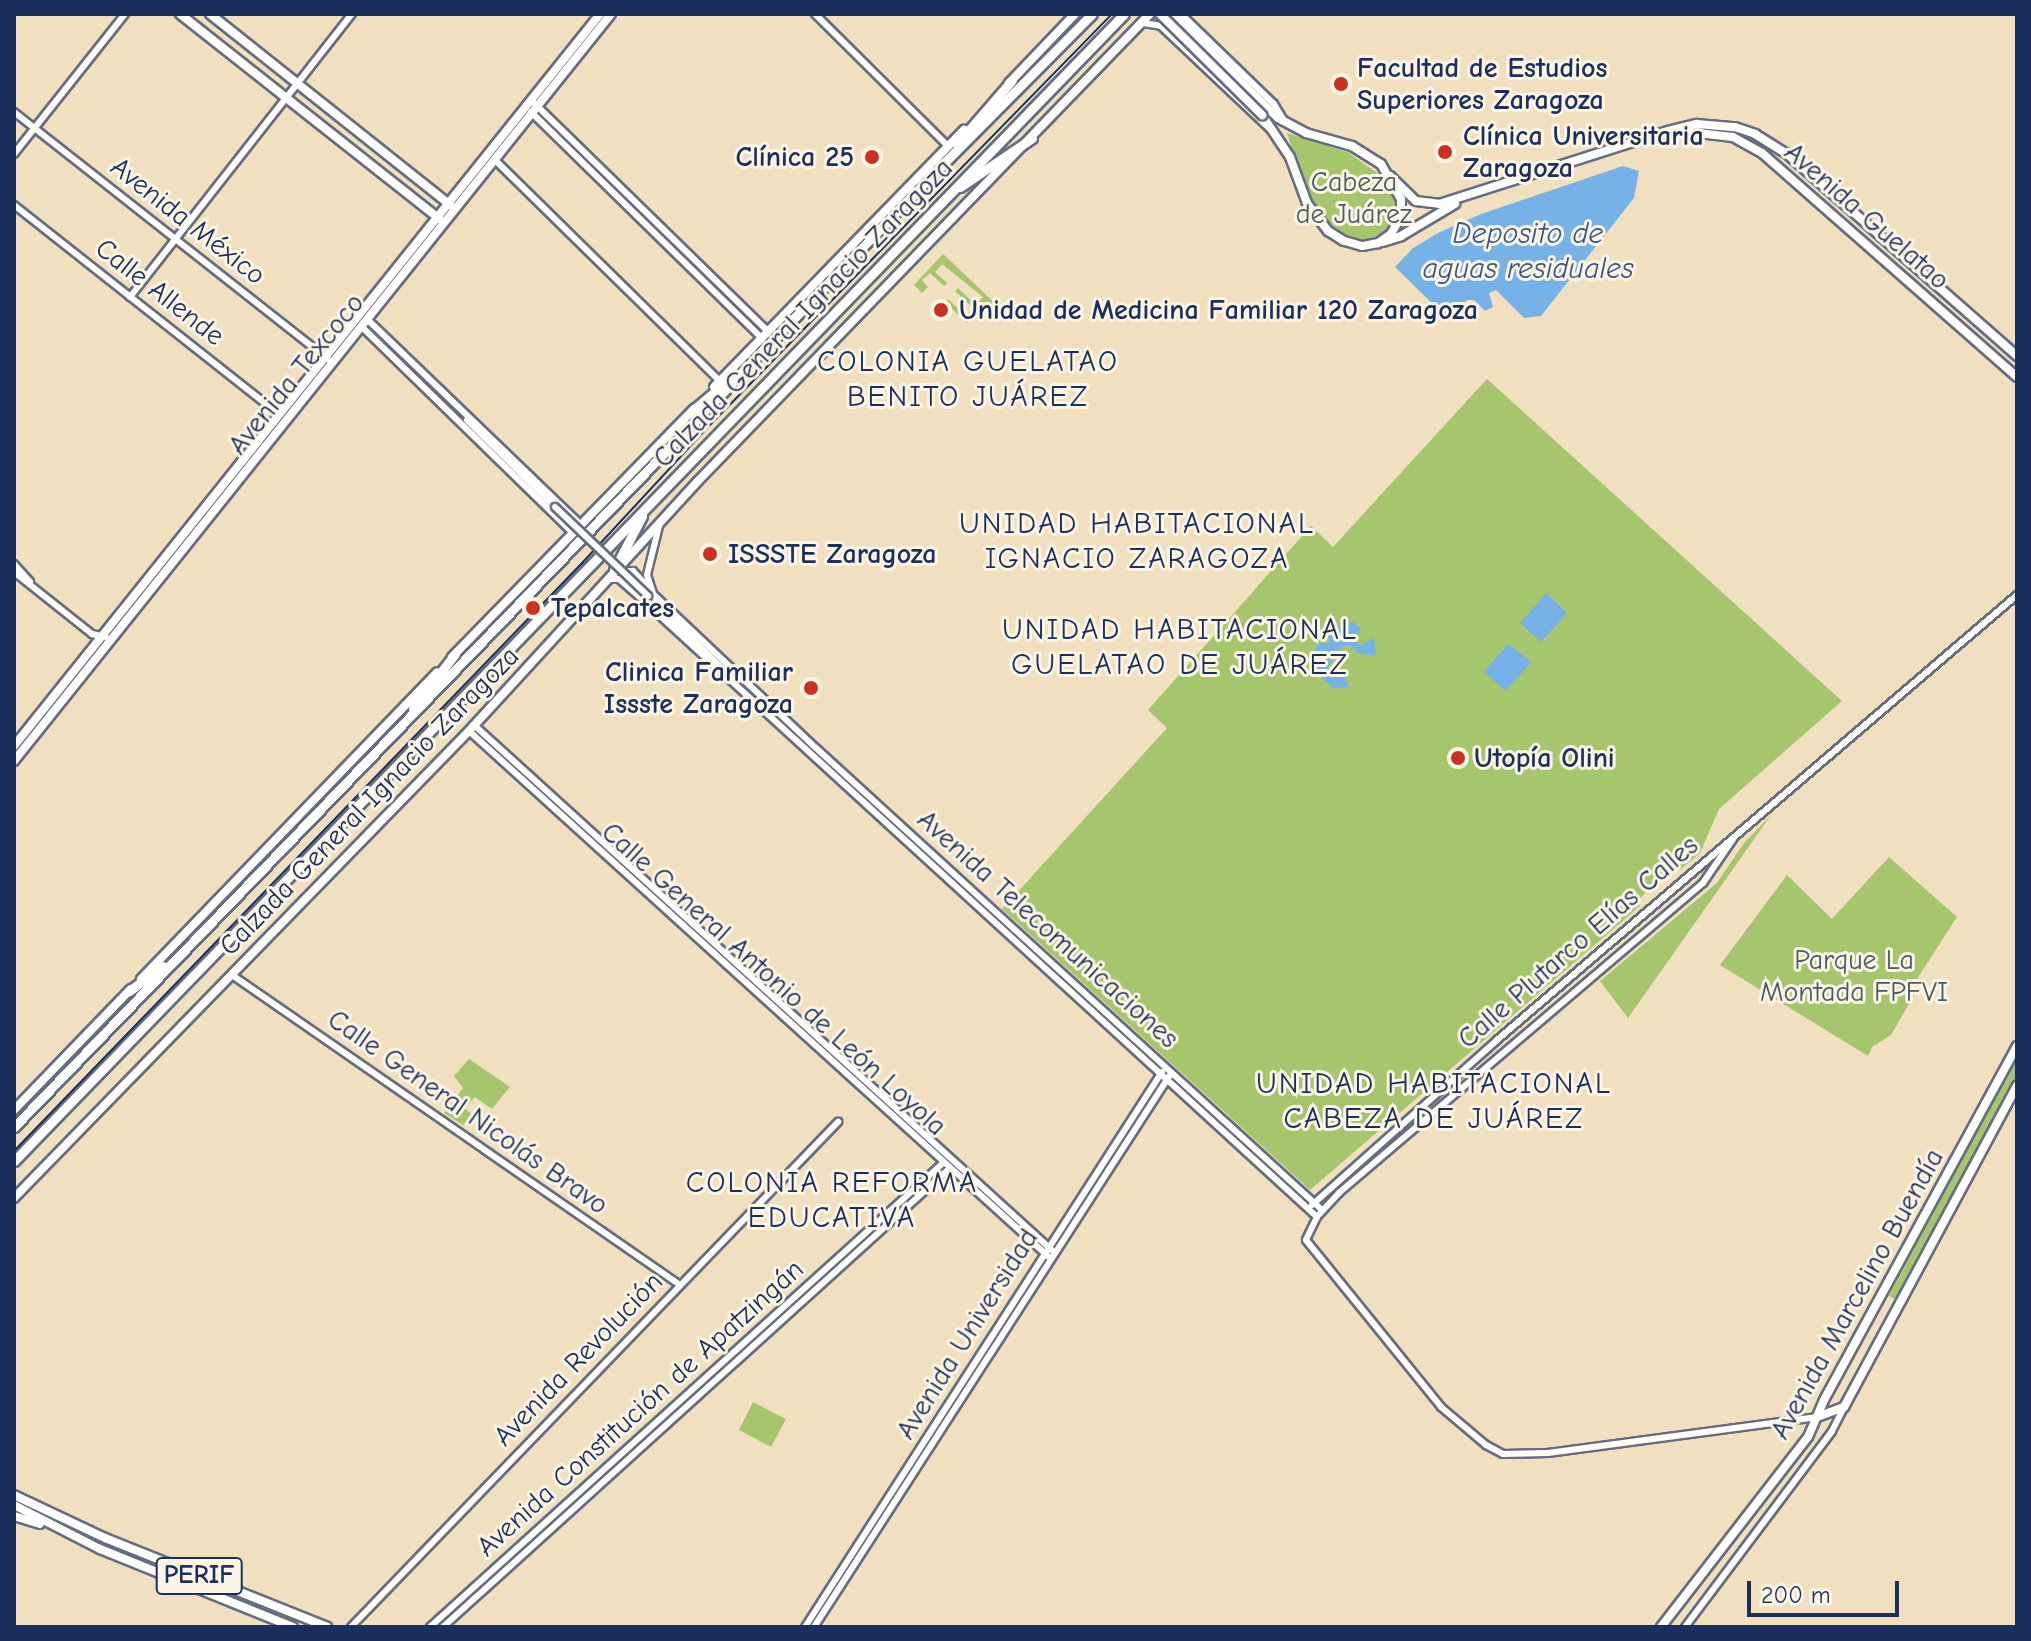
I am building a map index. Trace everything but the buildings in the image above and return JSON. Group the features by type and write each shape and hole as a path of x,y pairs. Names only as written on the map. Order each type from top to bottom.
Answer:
{"highway":[{"name":"Calzada General Ignacio Zaragoza","path":"14,1127 929,178 1092,14"},
{"name":"Calzada General Ignacio Zaragoza","path":"14,1161 1124,14"},
{"path":"929,178 1012,80"},
{"path":"944,198 1032,138"},
{"path":"691,412 757,358"},
{"path":"614,570 651,502"},
{"path":"399,730 455,654"},
{"path":"129,991 186,950"}],"main road":[{"path":"180,14 440,220"},
{"path":"210,14 451,206"},
{"name":"Avenida Texcoco","path":"467,188 600,14"},
{"name":"Avenida Texcoco","path":"14,761 85,666 102,636 324,356 451,206 495,160 531,106 611,14"},
{"name":"Calzada General Ignacio Zaragoza","path":"14,1110 1075,14"},
{"name":"Calzada General Ignacio Zaragoza","path":"14,1198 548,649 614,570 1150,14"},
{"path":"1161,14 1265,112"},
{"path":"1172,14 1265,112 1290,157 1307,203 1323,225 1353,245 1378,243 1394,230 1402,211 1400,195 1390,176"},
{"name":"Avenida Guelatao","path":"1265,112 1306,133 1352,146 1377,161 1412,199 1423,205 1463,200 1668,131 1716,124 1755,134 1770,142 2017,356"},
{"name":"Avenida Guelatao","path":"1668,131 1733,137 1762,153 2017,377"},
{"name":"Avenida Guelatao","path":"1378,243 1401,236 1463,200"},
{"name":"Avenida Texcoco","path":"14,746 113,639 362,329 430,232"},
{"name":"Avenida Marcelino Buendía","path":"1661,1627 1808,1437 1820,1416 1824,1400 2017,1046"},
{"name":"Avenida Marcelino Buendía","path":"1844,1407 2017,1086"},
{"path":"1820,1416 1844,1407"},
{"name":"PERIF","path":"14,1495 105,1538 327,1627"},
{"name":"PERIF","path":"14,1505 49,1526 293,1627"},
{"path":"14,1516 49,1526"}],"street":[{"path":"14,154 125,14"},
{"path":"130,297 352,14"},
{"path":"815,14 948,146"},
{"path":"1161,14 1161,26"},
{"path":"1181,14 1274,104 1285,122"},
{"path":"1140,24 1151,21 1161,26 1274,132"},
{"path":"531,106 764,334"},
{"name":"Avenida México","path":"14,112 333,364"},
{"path":"495,160 720,381"},
{"name":"Calle Allende","path":"14,205 279,414"},
{"path":"357,316 362,329 573,533"},
{"path":"368,320 581,525"},
{"path":"462,413 474,430"},
{"path":"457,421 474,430"},
{"name":"Avenida Telecomunicaciones","path":"474,430 1320,1214"},
{"path":"559,519 565,518 566,511"},
{"path":"649,593 647,575 663,519"},
{"path":"14,564 30,583"},
{"path":"624,583 623,574 631,570 649,593"},
{"path":"14,572 92,634 113,639"},
{"path":"603,583 615,578 624,583"},
{"name":"Avenida Telecomunicaciones","path":"624,583 984,904"},
{"name":"Avenida Telecomunicaciones","path":"649,593 729,673 739,687"},
{"name":"Calle Plutarco Elías Calles","path":"1312,1205 1497,1040 2017,595"},
{"path":"92,634 95,661"},
{"name":"Avenida Telecomunicaciones","path":"729,673 744,680"},
{"name":"Calle General Antonio de León Loyola","path":"472,728 1053,1256"},
{"name":"Calle Plutarco Elías Calles","path":"1733,839 1703,883 1504,1049 1320,1214 1306,1240 1441,1407 1495,1451 1522,1456 1820,1416"},
{"name":"Calle General Nicolás Bravo","path":"232,975 680,1285"},
{"path":"1497,1040 1504,1049"},
{"name":"Avenida Universidad","path":"814,1627 1047,1250 1164,1069"},
{"name":"Avenida Universidad","path":"805,1627 1170,1075"},
{"name":"Avenida Revolución","path":"351,1627 838,1122"},
{"name":"Avenida Constitución de Apatzingán","path":"430,1627 950,1162"},
{"name":"Avenida Constitución de Apatzingán","path":"443,1627 950,1162"},
{"name":"Avenida Marcelino Buendía","path":"1685,1627 1832,1431 1844,1407"}],"green space":[{"name":"Cabeza de Juárez","path":"1287,133 1347,152 1390,185 1397,205 1386,231 1365,241 1351,239 1326,220 1307,194"},
{"path":"943,254 998,306 994,310 987,303 967,323 945,302 948,299 966,316 973,308 955,291 958,288 976,305 983,297 942,264 935,272 947,283 944,286 930,273 922,280 928,287 922,293 914,285"},
{"name":"Utopía Olini","path":"1487,379 1842,701 1719,809 1700,853 1680,870 1671,864 1637,902 1640,906 1310,1190 1002,909 1167,728 1148,710 1311,526 1333,547"},
{"path":"1771,815 1628,1018 1600,981 1717,883 1744,843"},
{"name":"Parque La Montada FPFVI","path":"1889,857 1957,917 1915,982 1920,985 1891,1035 1872,1047 1868,1056 1720,965 1787,875 1832,919"},
{"path":"2017,1056 2017,1082 1899,1301 1889,1296"},
{"path":"469,1059 510,1087 492,1109 475,1097 465,1108 472,1115 463,1125 444,1113 463,1088 454,1076"},
{"path":"753,1402 786,1419 771,1447 739,1430"}],"water":[{"name":"Deposito de aguas residuales","path":"1623,166 1639,171 1634,198 1541,316 1524,318 1496,290 1489,293 1493,307 1485,311 1474,300 1467,300 1451,316 1445,316 1395,267 1413,248 1440,232 1481,214"},
{"path":"1546,593 1567,613 1541,642 1520,623"},
{"path":"1353,622 1360,628 1355,642 1361,645 1374,638 1376,656 1358,653 1349,645 1343,647 1327,668 1333,675 1344,674 1349,687 1332,688 1311,665 1312,654 1319,643 1329,643 1329,633 1338,625"},
{"path":"1508,644 1531,662 1506,691 1484,672"}],"railway":[{"path":"14,1151 583,562 711,424 1112,14"}],"place":[{"name":"Facultad de Estudios Superiores Zaragoza","path":"1341,84"},
{"name":"Clínica Universitaria Zaragoza","path":"1445,152"},
{"name":"Clínica 25","path":"872,157"},
{"name":"Unidad de Medicina Familiar 120 Zaragoza","path":"941,310"},
{"name":"ISSSTE Zaragoza","path":"710,554"},
{"name":"Tepalcates","path":"533,608"},
{"name":"Clinica Familiar Issste Zaragoza","path":"811,688"},
{"name":"Utopía Olini","path":"1458,758"}],"district":[{"name":"COLONIA GUELATAO BENITO JUÁREZ","path":"968,379"},
{"name":"UNIDAD HABITACIONAL IGNACIO ZARAGOZA","path":"1137,541"},
{"name":"UNIDAD HABITACIONAL GUELATAO DE JUÁREZ","path":"1180,647"},
{"name":"UNIDAD HABITACIONAL CABEZA DE JUÁREZ","path":"1434,1101"},
{"name":"COLONIA REFORMA EDUCATIVA","path":"832,1200"}]}
